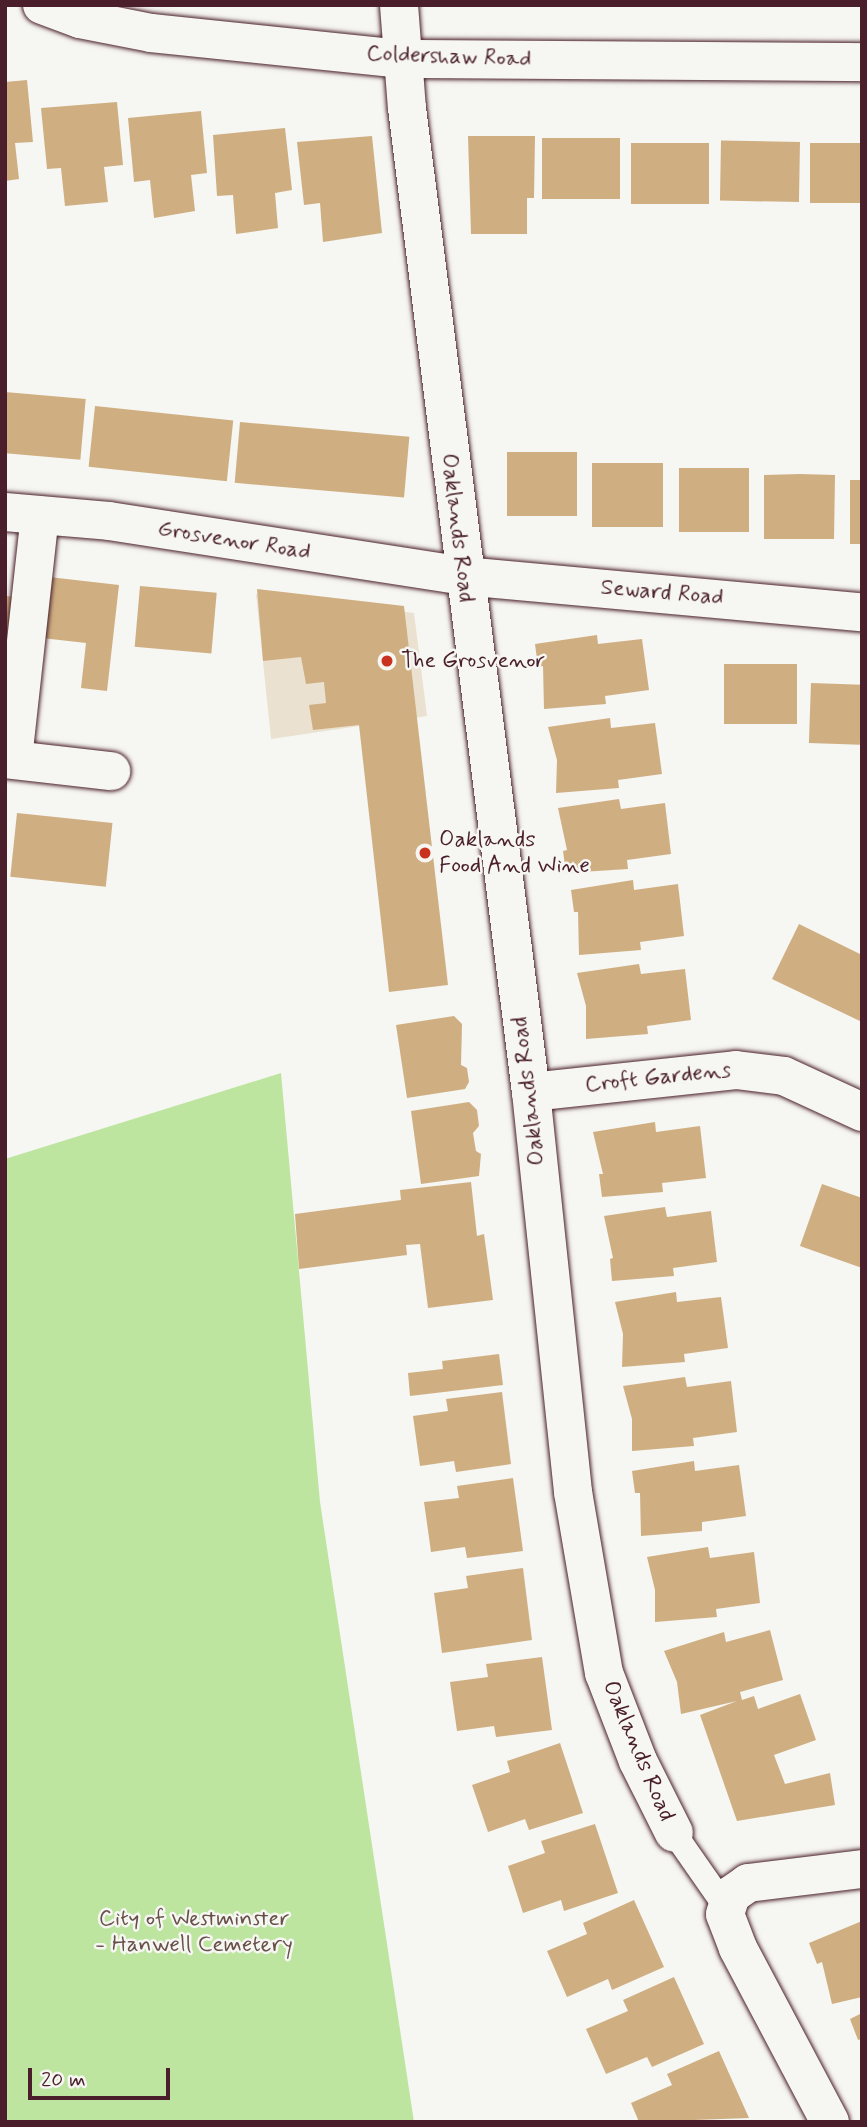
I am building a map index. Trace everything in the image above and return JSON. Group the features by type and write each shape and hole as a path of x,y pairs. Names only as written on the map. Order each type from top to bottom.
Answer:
{"street":[{"name":"Coldershaw Road","path":"42,5 80,19 151,33 401,59 862,62"},
{"name":"Oaklands Road","path":"399,5 401,59 463,576 531,1092 573,1492 604,1673 638,1761 674,1833"},
{"name":"Grosvenor Road","path":"23,514 463,576"},
{"path":"23,514 9,759 111,771"},
{"name":"Seward Road","path":"463,576 862,612"},
{"name":"Croft Gardens","path":"531,1092 736,1070 784,1076 862,1112"},
{"path":"727,1909 731,1895 748,1883 862,1868"},
{"name":"Oaklands Road","path":"727,1909 726,1922 737,1948 830,2122"}],"lane":[{"name":"Oaklands Road","path":"674,1833 727,1909"}],"shaded area":[{"path":"256,594 414,613 427,716 271,739"}],"green space":[{"name":"City of Westminster - Hanwell Cemetery","path":"281,1073 320,1502 414,2122 5,2122 5,1159"}],"building":[{"path":"27,80 33,142 15,143 19,179 5,181 5,82"},
{"path":"117,102 123,165 104,167 108,202 65,206 61,168 47,169 41,108"},
{"path":"201,111 207,173 191,175 195,211 154,218 150,180 134,182 128,118"},
{"path":"285,128 292,190 275,193 278,228 236,234 233,195 217,196 213,135"},
{"path":"372,136 382,233 323,242 320,203 304,205 297,142"},
{"path":"468,136 535,136 534,198 527,198 527,234 471,234"},
{"path":"542,138 620,138 620,199 542,199"},
{"path":"721,141 800,142 799,202 720,201"},
{"path":"631,143 709,143 709,204 631,204"},
{"path":"810,143 862,143 862,203 810,203"},
{"path":"5,392 86,399 80,460 5,453"},
{"path":"95,406 233,421 227,481 89,467"},
{"path":"240,422 409,437 404,498 235,483"},
{"path":"507,452 577,452 577,516 507,516"},
{"path":"592,463 663,463 663,527 592,527"},
{"path":"679,468 749,468 749,532 679,532"},
{"path":"764,475 835,475 834,539 764,539"},
{"path":"850,480 862,480 862,544 850,544"},
{"path":"49,577 119,585 107,691 81,688 86,643 42,638"},
{"path":"140,586 217,593 211,653 135,647"},
{"path":"257,589 404,606 448,985 389,992 359,725 313,730 309,705 326,703 324,682 306,684 301,657 263,661"},
{"path":"5,596 18,597 5,657"},
{"path":"597,635 598,644 642,639 649,690 605,696 606,704 544,709 543,666 538,667 535,644"},
{"path":"724,664 797,664 797,724 724,724"},
{"path":"811,683 862,685 860,745 809,743"},
{"path":"610,718 611,728 655,723 662,774 618,780 619,788 556,793 557,760 548,727"},
{"path":"619,799 621,809 665,803 671,854 627,860 628,869 566,873 563,851 567,850 558,808"},
{"path":"17,813 112,823 106,887 10,877"},
{"path":"633,880 634,890 678,884 684,936 640,942 641,950 579,955 578,912 574,912 571,890"},
{"path":"799,924 862,955 862,1022 772,979"},
{"path":"639,964 641,974 685,969 691,1020 647,1026 648,1034 586,1039 586,1006 577,973"},
{"path":"454,1016 462,1024 461,1065 467,1068 469,1082 465,1089 407,1098 396,1025"},
{"path":"469,1102 477,1110 479,1126 473,1133 476,1151 481,1154 479,1176 421,1184 411,1111"},
{"path":"655,1122 656,1132 700,1126 706,1178 662,1183 663,1192 602,1197 599,1174 603,1174 593,1132"},
{"path":"471,1182 477,1236 484,1234 493,1300 428,1308 420,1244 406,1245 407,1255 299,1269 295,1214 401,1200 400,1190"},
{"path":"822,1184 862,1198 862,1268 800,1246"},
{"path":"665,1207 667,1217 711,1211 717,1262 673,1268 674,1276 612,1281 610,1259 613,1258 604,1216"},
{"path":"676,1292 677,1302 721,1297 728,1348 684,1354 685,1362 622,1367 623,1334 615,1302"},
{"path":"499,1354 503,1385 410,1396 408,1373 443,1369 442,1361"},
{"path":"685,1377 687,1387 731,1381 737,1432 693,1438 694,1446 632,1451 632,1419 623,1386"},
{"path":"502,1392 511,1464 456,1472 454,1461 420,1466 413,1416 448,1411 446,1399"},
{"path":"694,1461 695,1471 739,1465 746,1516 702,1522 702,1531 641,1536 640,1493 635,1493 632,1471"},
{"path":"513,1478 523,1551 467,1558 465,1547 431,1552 424,1502 459,1498 457,1486"},
{"path":"708,1547 710,1558 754,1552 760,1603 716,1609 717,1617 655,1622 655,1590 647,1557"},
{"path":"523,1568 532,1640 442,1653 434,1593 468,1588 466,1576"},
{"path":"770,1630 783,1680 740,1692 742,1700 754,1696 758,1709 800,1694 816,1740 774,1755 785,1784 830,1773 835,1805 737,1821 700,1715 737,1701 681,1714 677,1682 664,1651 724,1632 726,1642"},
{"path":"542,1657 552,1730 496,1737 494,1726 457,1731 450,1682 488,1677 486,1664"},
{"path":"560,1743 583,1813 529,1830 525,1819 488,1832 472,1785 510,1772 507,1761"},
{"path":"595,1824 618,1893 564,1911 561,1900 523,1913 508,1866 545,1853 541,1841"},
{"path":"634,1900 664,1967 612,1990 608,1979 567,1997 547,1951 587,1934 583,1923"},
{"path":"862,1921 862,1997 832,2004 822,1962 817,1964 809,1943"},
{"path":"674,1977 704,2044 652,2067 647,2057 606,2074 586,2029 628,2011 623,2000"},
{"path":"862,2013 862,2039 858,2040 850,2019"},
{"path":"719,2051 749,2118 639,2122 631,2103 672,2085 667,2074"}],"place":[{"name":"The Grosvenor","path":"387,661"},
{"name":"Oaklands Food And Wine","path":"425,853"}]}
